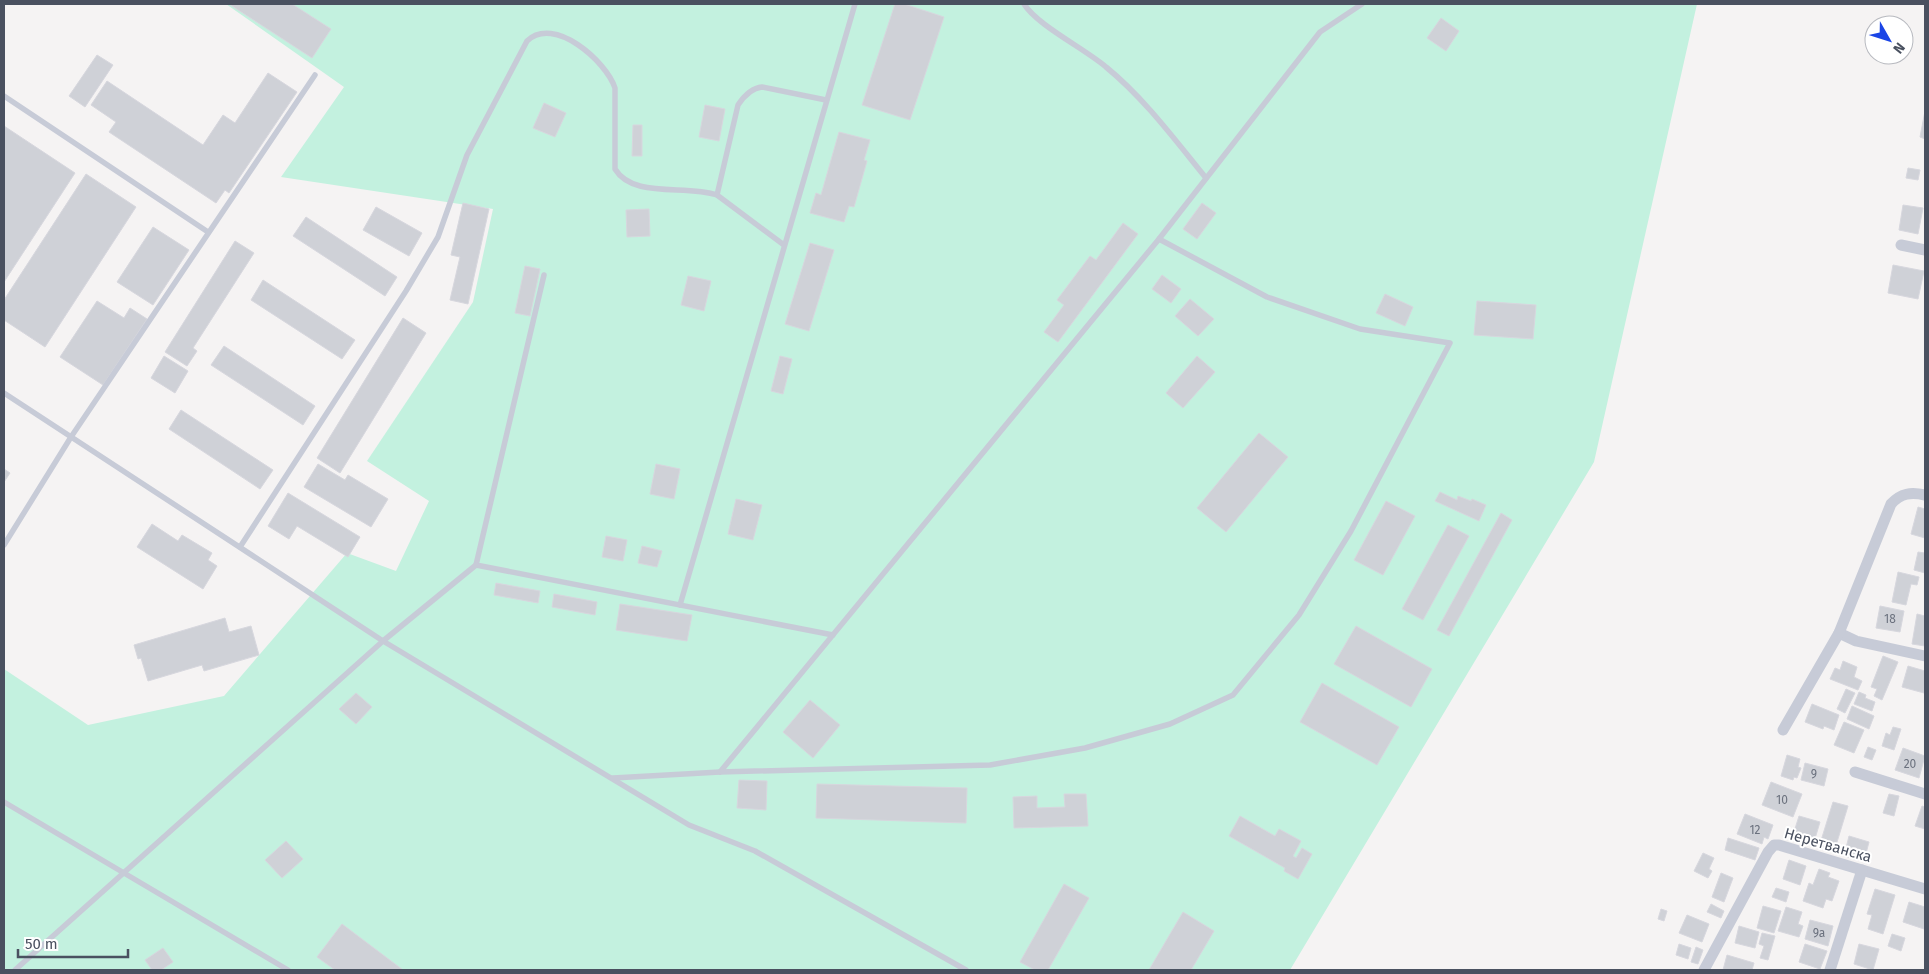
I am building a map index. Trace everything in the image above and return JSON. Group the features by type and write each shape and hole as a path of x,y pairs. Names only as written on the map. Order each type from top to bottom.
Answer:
{"street":[{"path":"1901,245 1925,250"},
{"path":"1783,730 1839,633 1891,504 1904,494 1921,494"},
{"path":"1839,633 1856,641 1925,656"},
{"path":"1855,772 1925,794"},
{"name":"Неретванска","path":"1704,970 1768,852 1774,845 1925,889"},
{"path":"1830,970 1862,870"}],"lane":[{"path":"680,605 855,4"},
{"path":"1024,4 1035,17 1113,73 1178,143 1206,178"},
{"path":"720,772 1159,239 1320,32 1362,4"},
{"path":"240,547 406,291 438,237 466,155 527,41 534,35 543,32 558,35 580,46 604,66 612,78 615,88 614,169 619,176 629,184 642,187 705,191 717,194 784,245"},
{"path":"4,545 71,437 315,75"},
{"path":"717,194 738,105 743,97 755,88 762,87 826,100"},
{"path":"4,96 208,232"},
{"path":"614,778 720,772 990,765 1085,748 1170,724 1233,695 1299,615 1351,531 1450,343 1360,329 1267,297 1159,239"},
{"path":"15,970 383,641 476,565 544,276"},
{"path":"4,393 383,641 614,778 689,825 755,851 966,970"},
{"path":"476,565 833,635"},
{"path":"4,802 124,871 288,970"}],"green space":[{"path":"226,4 1697,4 1594,462 1290,970 4,970 4,669 88,725 224,696 347,553 396,571 429,501 367,461 473,302 493,209 281,177 344,87"}],"building":[{"path":"229,4 292,4 331,29 312,58"},
{"path":"895,4 904,4 944,17 910,120 862,105"},
{"path":"1441,18 1459,31 1446,51 1427,38"},
{"path":"97,55 113,65 85,107 69,96"},
{"path":"268,73 297,92 229,193 225,190 216,203 109,132 116,122 91,105 107,81 203,145 223,115 235,123"},
{"path":"544,103 566,113 555,137 533,128"},
{"path":"705,105 725,109 719,141 699,137"},
{"path":"1925,111 1925,139 1920,137"},
{"path":"633,125 642,125 642,156 632,156"},
{"path":"4,126 75,173 4,282"},
{"path":"839,132 870,140 864,160 867,161 854,207 849,206 844,222 810,213 816,193 821,195"},
{"path":"1908,168 1920,170 1918,180 1906,178"},
{"path":"86,174 136,207 45,347 4,320 4,300"},
{"path":"463,203 489,209 468,304 450,300 460,257 451,255"},
{"path":"1202,203 1216,213 1197,239 1183,229"},
{"path":"1903,205 1923,208 1918,234 1899,230"},
{"path":"376,207 422,233 409,256 363,230"},
{"path":"649,209 650,236 627,237 626,210"},
{"path":"306,217 397,277 385,296 293,236"},
{"path":"1123,223 1138,234 1058,342 1044,332 1064,305 1057,300 1090,256 1096,260"},
{"path":"153,227 189,250 153,305 117,282"},
{"path":"235,241 254,253 193,348 197,351 187,366 165,352"},
{"path":"810,243 834,250 809,331 785,324"},
{"path":"1893,265 1924,271 1918,299 1888,293"},
{"path":"525,266 540,269 530,316 515,313"},
{"path":"1162,275 1181,289 1171,303 1152,289"},
{"path":"688,276 711,281 704,311 681,305"},
{"path":"263,280 355,340 342,359 251,300"},
{"path":"1385,294 1413,307 1405,326 1376,313"},
{"path":"1190,299 1214,319 1198,336 1175,316"},
{"path":"97,301 124,318 130,308 147,319 103,385 60,357"},
{"path":"1477,301 1536,305 1533,339 1474,335"},
{"path":"403,318 426,333 340,473 317,458"},
{"path":"224,346 315,406 303,425 211,365"},
{"path":"164,356 188,371 175,393 151,378"},
{"path":"780,356 792,359 783,394 771,391"},
{"path":"1197,356 1215,372 1183,408 1166,393"},
{"path":"181,410 273,470 260,489 169,429"},
{"path":"1259,433 1288,457 1226,532 1197,508"},
{"path":"318,464 345,480 348,475 388,499 371,527 304,487"},
{"path":"656,464 680,469 674,499 650,494"},
{"path":"4,469 10,473 4,482"},
{"path":"1440,492 1457,500 1458,496 1486,505 1479,521 1435,501"},
{"path":"288,493 360,537 348,557 297,526 289,539 268,526"},
{"path":"736,499 762,505 753,540 728,534"},
{"path":"1386,501 1415,516 1383,575 1354,560"},
{"path":"1918,507 1925,509 1925,538 1911,534"},
{"path":"1501,513 1512,520 1449,636 1437,630"},
{"path":"152,524 178,541 182,535 212,553 208,560 217,566 203,589 137,547"},
{"path":"1448,525 1469,536 1423,620 1402,609"},
{"path":"606,536 627,540 623,561 602,557"},
{"path":"642,546 662,551 657,567 638,563"},
{"path":"1918,552 1925,553 1925,573 1914,570"},
{"path":"1898,572 1919,577 1917,585 1911,584 1906,605 1892,602"},
{"path":"496,583 540,591 538,603 494,595"},
{"path":"554,594 597,602 595,615 552,607"},
{"path":"620,604 692,615 687,641 616,630"},
{"path":"1880,606 1904,611 1900,632 1876,628"},
{"path":"1917,614 1925,616 1925,646 1912,644"},
{"path":"225,618 229,632 251,626 259,655 204,671 202,665 148,681 141,658 138,659 134,645"},
{"path":"1356,626 1432,669 1411,707 1334,664"},
{"path":"1883,656 1898,662 1882,700 1874,696 1877,689 1871,687"},
{"path":"1843,661 1857,667 1854,677 1862,681 1858,690 1830,679 1835,668 1840,670"},
{"path":"1908,666 1925,671 1924,693 1902,687"},
{"path":"1322,683 1399,727 1377,765 1300,722"},
{"path":"1846,689 1855,693 1845,713 1837,709"},
{"path":"1859,692 1866,695 1865,698 1875,702 1872,711 1854,704"},
{"path":"356,693 372,707 356,724 339,709"},
{"path":"810,700 840,725 813,758 783,732"},
{"path":"1812,704 1839,715 1834,730 1824,726 1823,729 1805,722"},
{"path":"1852,706 1874,716 1869,729 1847,719"},
{"path":"1844,722 1864,730 1854,753 1834,745"},
{"path":"1893,727 1901,729 1894,750 1882,746 1886,733 1890,735"},
{"path":"1868,747 1876,750 1872,760 1864,757"},
{"path":"1903,748 1925,756 1919,778 1895,770"},
{"path":"1787,755 1800,759 1798,767 1801,768 1797,778 1794,777 1793,780 1781,776"},
{"path":"1805,763 1828,769 1824,786 1801,780"},
{"path":"739,780 767,781 766,810 737,808"},
{"path":"1771,782 1802,794 1793,817 1762,805"},
{"path":"817,784 967,788 966,823 816,818"},
{"path":"1064,794 1086,794 1088,826 1014,828 1013,797 1037,796 1037,808 1065,807"},
{"path":"1889,794 1899,796 1894,816 1883,813"},
{"path":"1833,802 1848,806 1834,852 1819,847"},
{"path":"1922,806 1925,807 1925,829 1915,826"},
{"path":"1745,814 1773,825 1768,839 1764,837 1762,844 1737,834"},
{"path":"1240,816 1275,836 1279,829 1301,841 1293,856 1296,858 1302,848 1312,854 1298,879 1284,871 1285,868 1229,836"},
{"path":"1799,816 1820,822 1814,842 1808,840 1807,844 1798,842 1799,837 1793,835"},
{"path":"1849,836 1869,842 1864,861 1844,856"},
{"path":"1728,838 1759,848 1755,860 1725,850"},
{"path":"286,841 303,859 282,878 265,860"},
{"path":"1703,853 1714,858 1709,869 1712,871 1708,878 1694,871"},
{"path":"1789,860 1806,866 1800,885 1783,879"},
{"path":"1819,869 1830,873 1828,877 1839,881 1832,901 1826,899 1823,908 1803,901 1809,883 1813,885"},
{"path":"1721,873 1733,878 1724,902 1712,897"},
{"path":"1064,884 1089,898 1048,970 1035,970 1020,962"},
{"path":"1776,888 1789,892 1786,902 1772,897"},
{"path":"1875,889 1895,895 1883,934 1868,929 1872,915 1867,914"},
{"path":"1909,902 1925,907 1924,929 1903,922"},
{"path":"1711,904 1724,911 1721,918 1707,912"},
{"path":"1763,906 1781,911 1774,933 1757,928"},
{"path":"1786,907 1802,912 1798,924 1803,926 1799,937 1778,931"},
{"path":"1661,909 1667,911 1664,921 1658,919"},
{"path":"1183,912 1214,931 1191,970 1149,970"},
{"path":"1687,915 1709,924 1702,942 1679,933"},
{"path":"1810,920 1833,926 1828,946 1805,939"},
{"path":"342,924 403,970 335,970 317,957"},
{"path":"1739,926 1759,932 1755,948 1735,943"},
{"path":"1762,933 1775,936 1768,960 1760,958 1764,946 1759,944"},
{"path":"1892,934 1905,938 1901,951 1888,946"},
{"path":"1679,944 1691,948 1688,959 1676,955"},
{"path":"1805,944 1827,951 1820,969 1799,962"},
{"path":"1859,944 1879,949 1873,970 1854,964"},
{"path":"1696,947 1703,950 1698,964 1691,962"},
{"path":"163,948 173,962 161,970 152,970 145,960"},
{"path":"1727,955 1754,963 1752,970 1723,970"}]}
